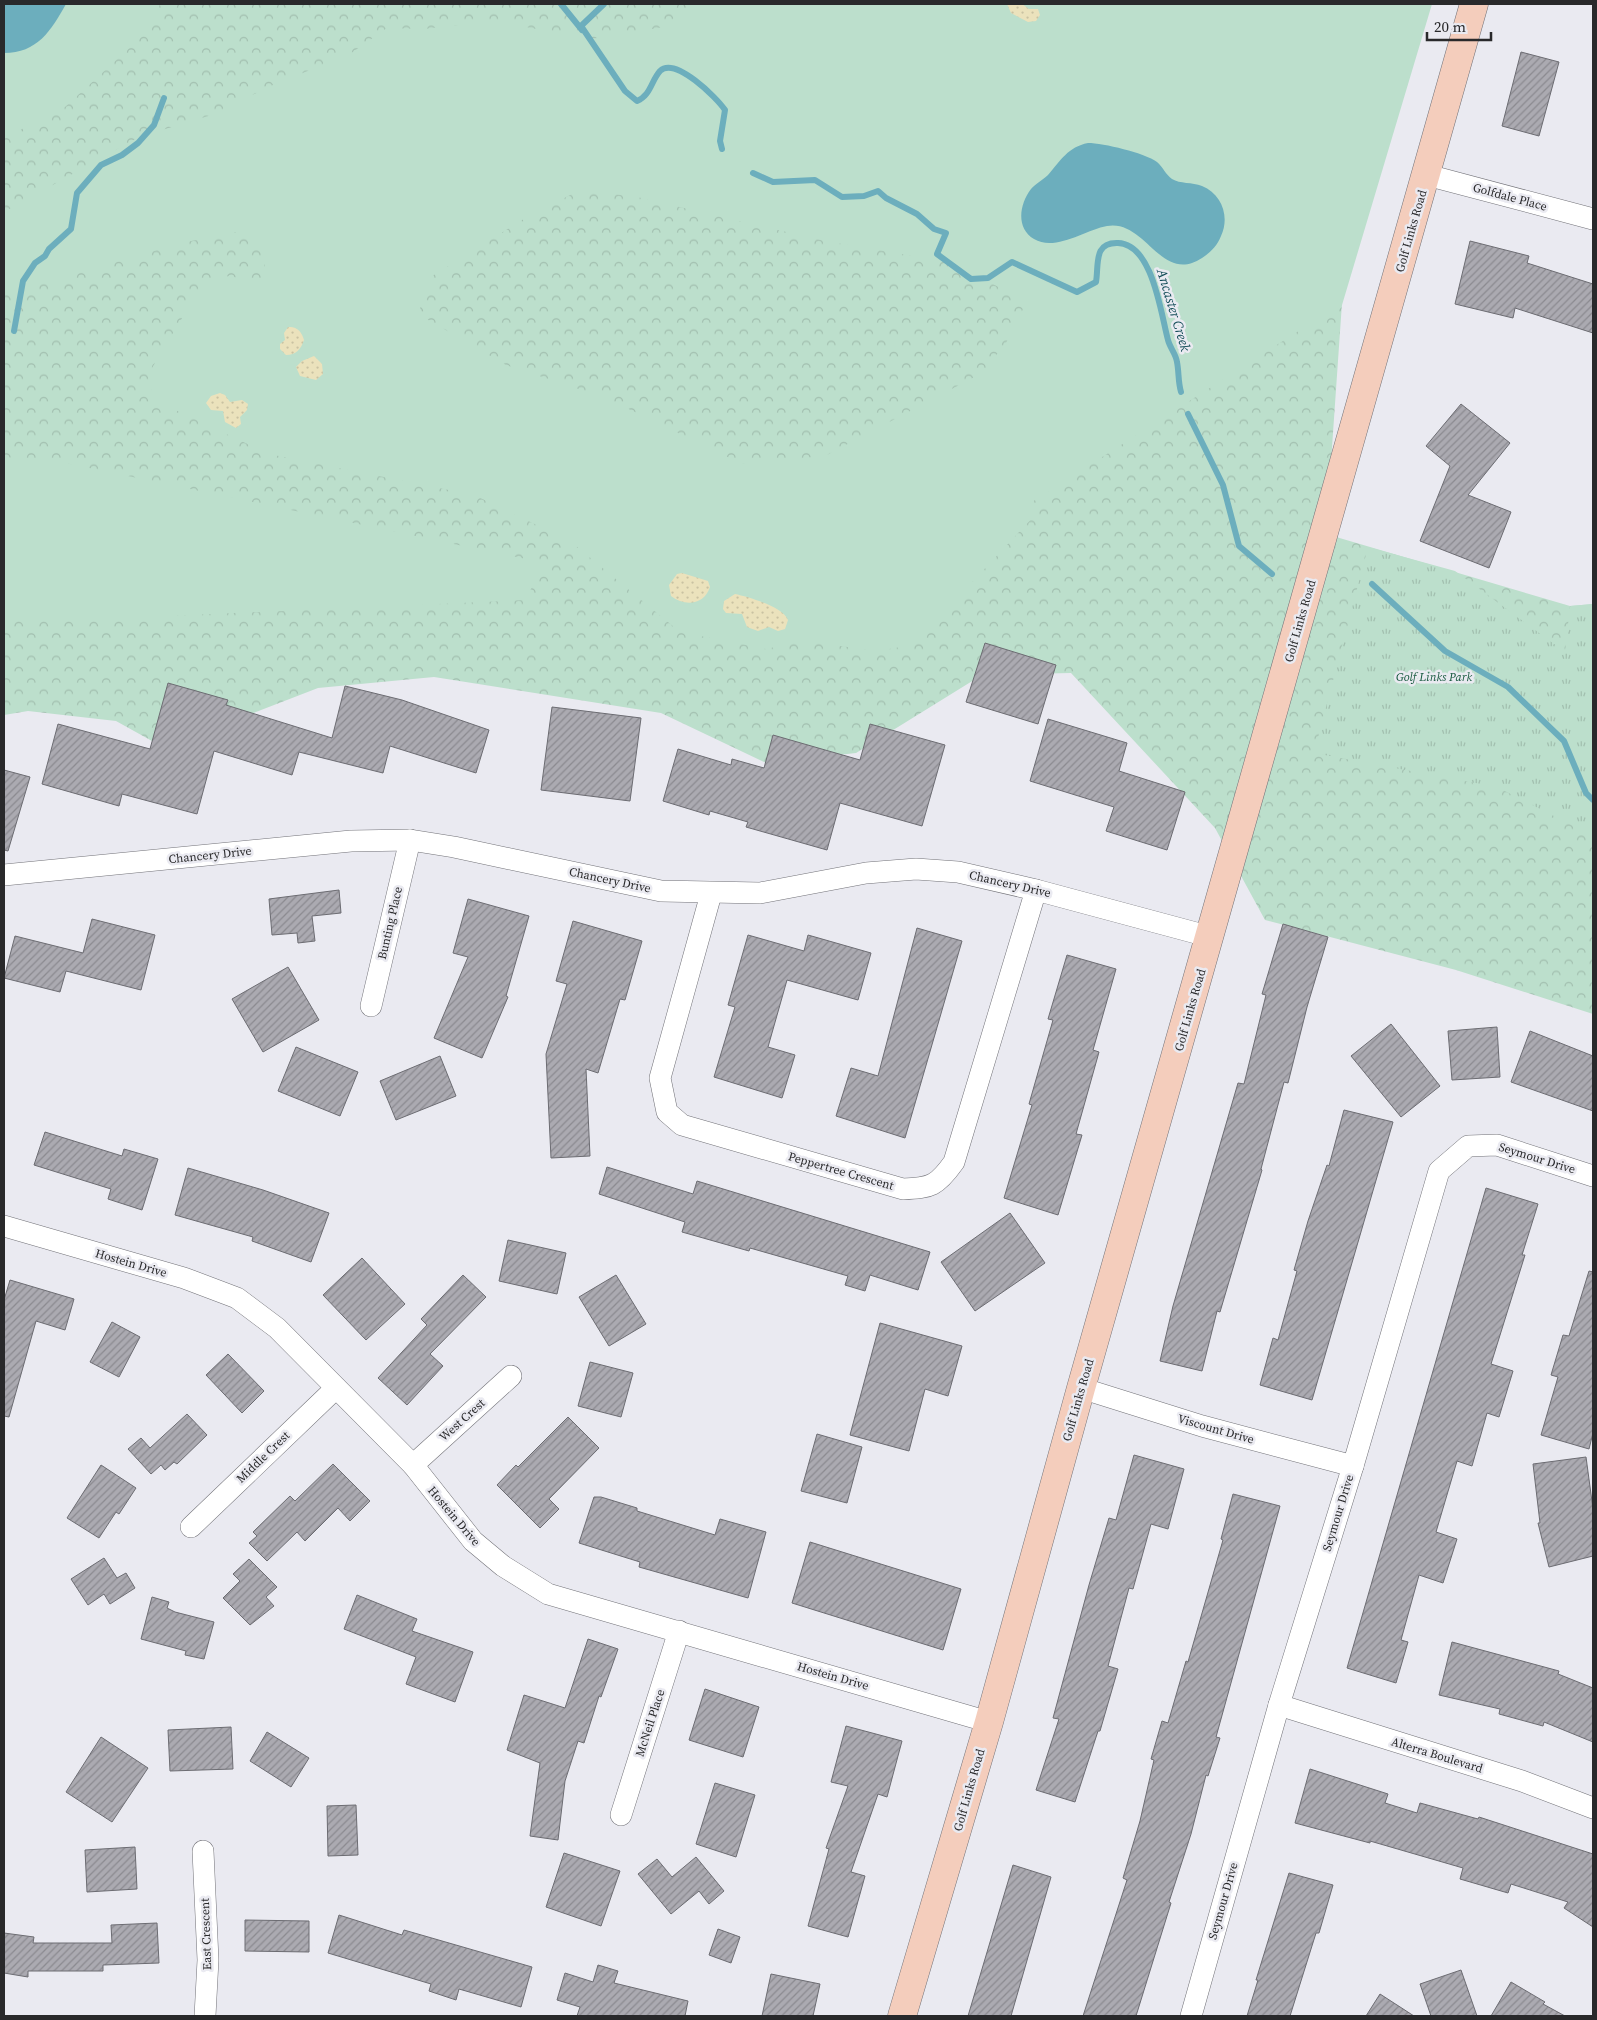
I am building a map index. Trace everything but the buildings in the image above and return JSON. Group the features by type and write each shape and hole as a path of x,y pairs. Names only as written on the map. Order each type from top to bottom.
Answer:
{"main road":[{"name":"Golf Links Road","path":"902,2016 988,1722 1081,1388 1427,176 1474,4"}],"street":[{"name":"Golfdale Place","path":"1427,176 1593,219"},
{"name":"Chancery Drive","path":"4,875 351,841 410,840 454,847 661,891 711,894 760,893 866,873 916,869 958,872 1036,890 1211,937"},
{"name":"Bunting Place","path":"371,1006 410,840"},
{"name":"Peppertree Crescent","path":"711,894 660,1078 667,1112 682,1125 903,1189 927,1188 942,1180 954,1162 1036,890"},
{"name":"Seymour Drive","path":"1191,2016 1279,1705 1353,1466 1439,1171 1468,1146 1497,1145 1593,1176"},
{"name":"Hostein Drive","path":"4,1226 184,1278 237,1298 277,1328 413,1464 473,1541 503,1566 548,1594 988,1722"},
{"name":"West Crest","path":"413,1464 511,1376"},
{"name":"Middle Crest","path":"191,1526 336,1388"},
{"name":"Viscount Drive","path":"1081,1388 1202,1426 1353,1466"},
{"name":"McNeil Place","path":"621,1815 679,1631"},
{"name":"Alterra Boulevard","path":"1279,1705 1522,1782 1593,1808"},
{"name":"East Crescent","path":"203,1851 208,1960 205,2016"}],"green space":[{"path":"4,4 1432,4 1232,673 998,617 855,715 341,651 4,673"},
{"path":"160,4 691,4 664,27 591,39 493,21 424,29 387,28 350,54 268,87 215,114 139,137 4,212 4,138 65,107 152,27"},
{"path":"580,190 637,197 825,241 948,262 1027,301 1006,343 982,373 825,456 742,464 606,398 506,365 418,314 432,276 527,217"},
{"path":"242,231 264,252 266,283 228,276 193,300 152,368 152,399 269,454 474,495 570,541 680,632 766,649 803,641 877,651 913,645 1037,513 1032,502 1342,303 1326,534 1570,606 1593,604 1593,1014 1456,970 1265,920 1215,828 1071,673 982,675 856,753 766,763 661,713 434,677 318,688 202,733 152,741 116,721 28,711 4,715 4,619 56,621 525,600 545,563 70,464 4,457 4,295 181,243"},
{"name":"Golf Links Park","path":"1368,547 1455,571 1565,652 1570,606 1593,604 1593,836 1497,787 1314,753"}],"sand":[{"path":"1007,4 1022,4 1029,9 1038,9 1040,15 1036,21 1028,22 1011,13"},
{"path":"288,327 294,327 299,330 304,340 298,351 286,355 280,349 280,344 285,340 284,333"},
{"path":"314,356 322,364 323,374 316,380 300,376 296,367 302,361"},
{"path":"220,393 225,395 230,402 242,400 248,404 247,410 240,417 241,424 236,428 225,422 223,411 211,410 206,403 211,396"},
{"path":"682,573 708,581 710,587 699,601 682,602 671,596 669,585 677,574"},
{"path":"735,594 757,600 780,611 788,620 785,629 778,631 769,627 758,631 747,627 742,614 726,613 723,609 724,601"}],"water":[{"path":"4,4 66,4 55,23 42,39 26,49 4,53"},
{"path":"1088,143 1143,155 1157,162 1172,179 1202,186 1215,195 1222,207 1225,221 1221,236 1213,249 1202,258 1188,264 1175,263 1164,258 1133,232 1121,226 1098,228 1061,242 1051,243 1034,239 1028,234 1024,229 1021,216 1027,195 1070,151"}],"waterway":[{"path":"561,4 582,30"},
{"name":"Ancaster Creek","path":"604,4 581,26 625,91 637,101 648,92 660,71 667,68 675,69 685,74 705,88 725,110 720,141 722,149"},
{"path":"14,331 23,281 35,263 45,256 49,249 71,229 77,193 101,165 122,155 138,143 154,125 164,98"},
{"name":"Ancaster Creek","path":"753,173 773,182 815,180 842,197 864,196 878,191 886,198 917,214 934,229 946,233 937,254 971,279 988,278 1012,262 1077,292 1096,282 1099,256 1104,246 1118,243 1130,246 1140,255 1154,282 1168,340 1178,366 1181,392"},
{"name":"Ancaster Creek","path":"1188,414 1223,485 1239,546 1272,574"},
{"name":"Ancaster Creek","path":"1372,584 1445,651 1508,687 1564,741 1586,793 1593,800"}]}
